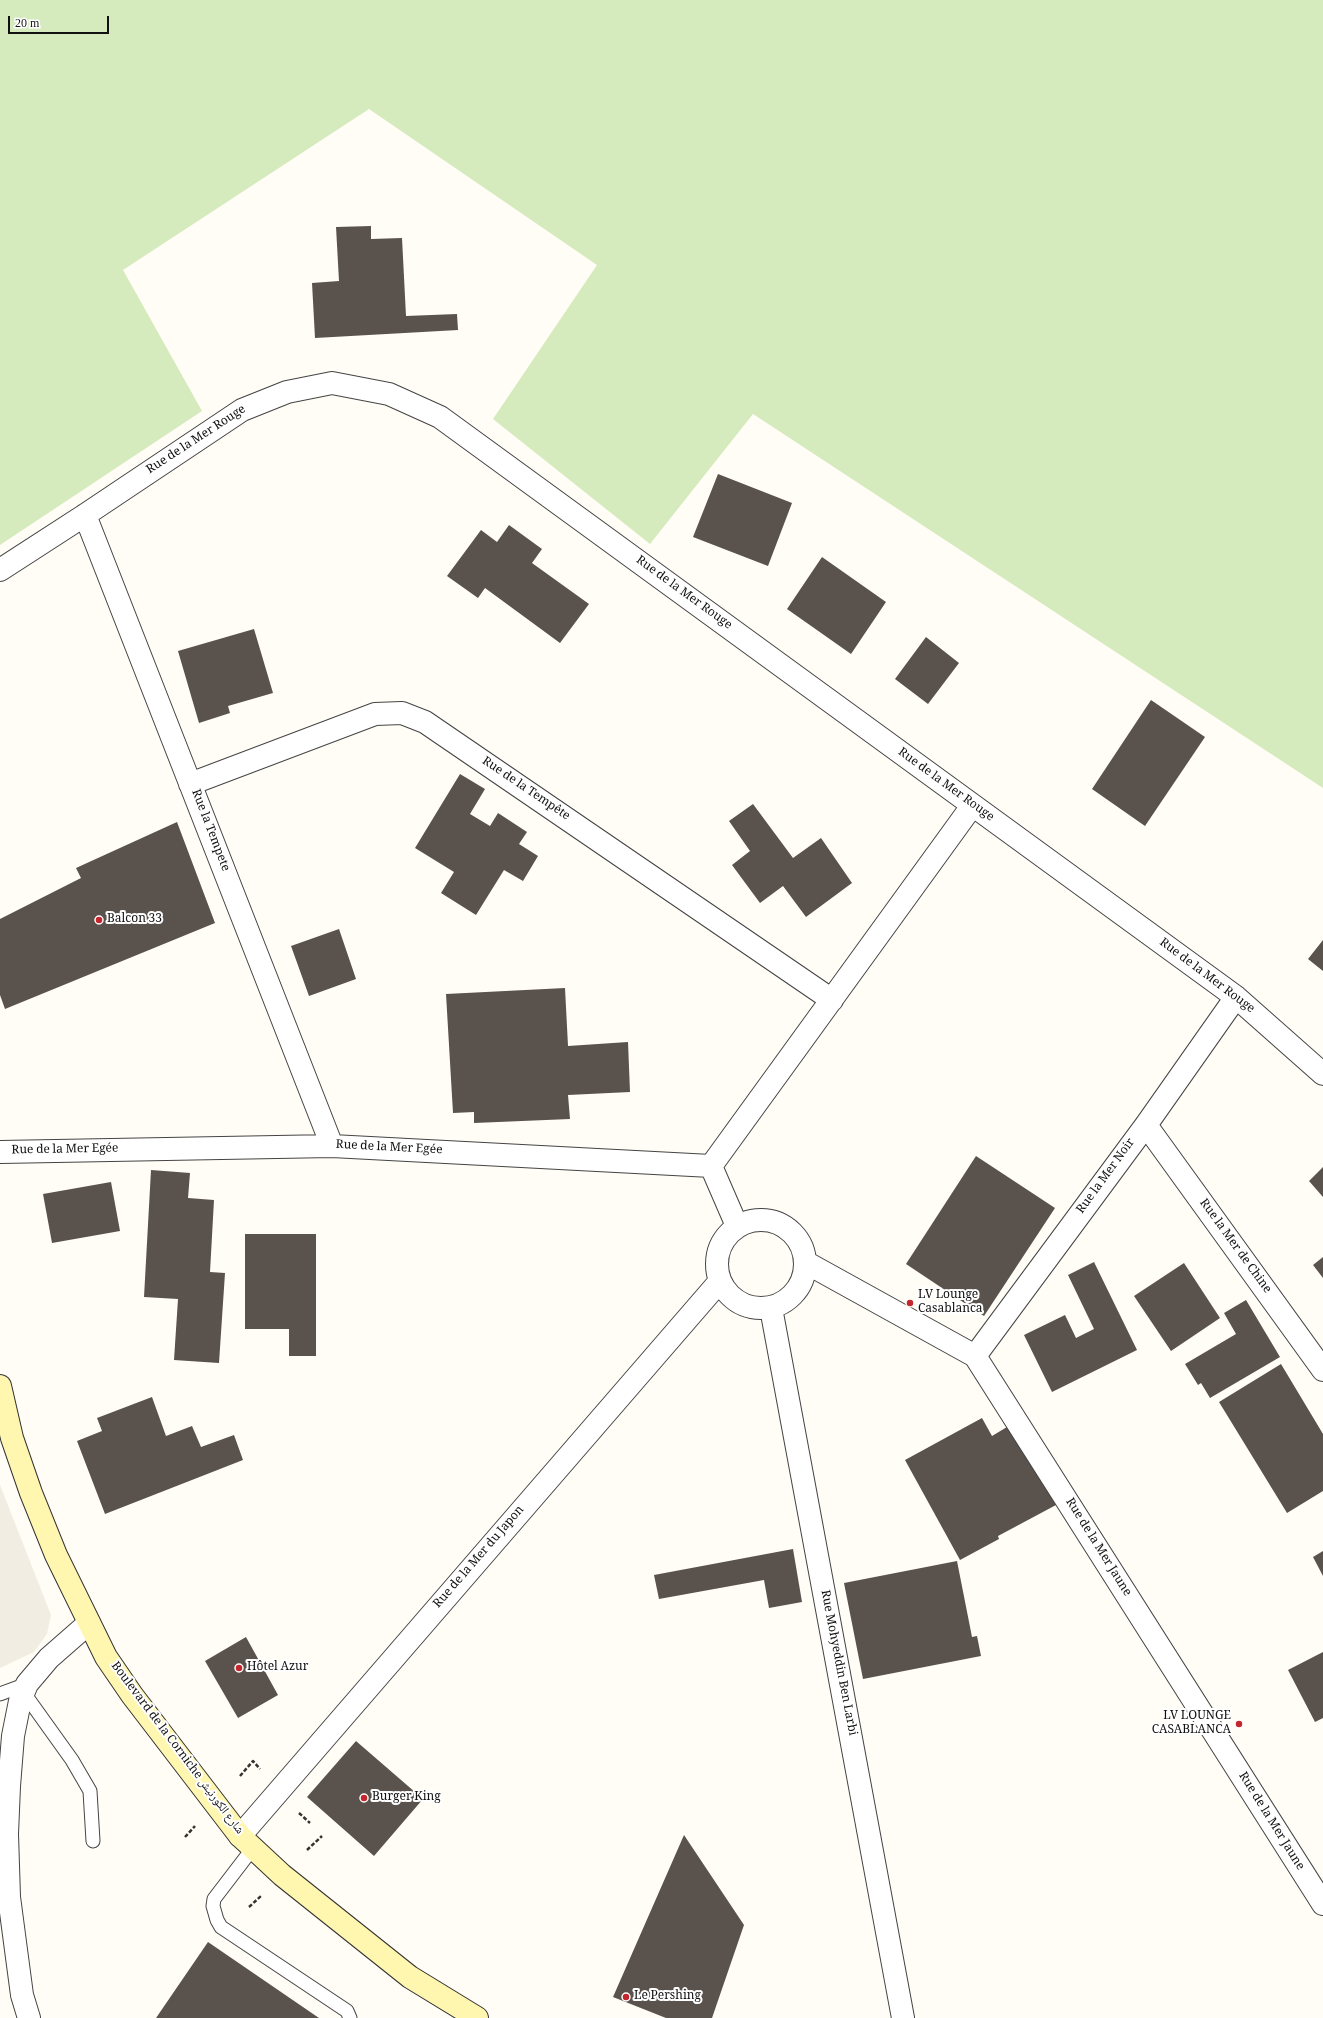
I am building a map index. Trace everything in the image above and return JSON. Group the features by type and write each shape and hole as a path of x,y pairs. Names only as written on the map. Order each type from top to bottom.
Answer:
{"main road":[{"name":"Boulevard de la Corniche شارع الكورنيش","path":"0,1386 12,1438 31,1493 56,1555 106,1657 132,1695 247,1842 282,1875 410,1977 468,2016"}],"street":[{"name":"Rue de la Mer Rouge","path":"0,570 242,410 287,392 332,383 389,394 440,417 1236,997 1323,1074"},
{"name":"Rue la Tempete","path":"85,515 332,1146"},
{"name":"Rue de la Tempête","path":"190,784 374,714 402,713 425,722 832,1000"},
{"path":"737,1226 712,1166 972,806"},
{"name":"Rue la Mer Noir","path":"975,1356 1146,1125 1236,997"},
{"name":"Rue la Mer de Chine","path":"1146,1125 1323,1370"},
{"name":"Rue de la Mer Egée","path":"0,1152 332,1146 712,1166"},
{"path":"751,1220 766,1220 781,1225 793,1234 802,1247 805,1262 803,1277 796,1291 784,1302 771,1308 755,1308 740,1303 728,1294 720,1281 717,1266 718,1251 726,1237 737,1226 751,1220"},
{"name":"Rue de la Mer Jaune","path":"805,1262 975,1356 1323,1904"},
{"name":"Rue de la Mer du Japon","path":"247,1842 720,1281"},
{"name":"Rue Mohyeddin Ben Larbi","path":"771,1308 903,2018"},
{"path":"28,2018 22,1995 12,1933 7,1858 11,1759 16,1718 25,1689 50,1658 89,1623"}],"lane":[{"path":"0,1694 25,1689 72,1760 90,1791 93,1841"},
{"path":"247,1842 214,1899 213,1906 216,1920 222,1927 347,2011 350,2018"}],"path":[{"path":"240,1776 253,1761 260,1769"},
{"path":"297,1811 310,1823"},
{"path":"185,1837 195,1826"},
{"path":"307,1850 322,1836"},
{"path":"249,1907 262,1894"}],"green space":[{"path":"0,0 1323,0 1323,788 753,414 650,544 493,419 597,265 369,109 123,270 202,411 0,545"}],"shaded area":[{"path":"0,1485 51,1615 47,1634 34,1652 0,1668"}],"building":[{"path":"371,226 371,239 402,238 406,316 457,314 458,330 315,338 312,283 339,281 336,227"},
{"path":"718,474 792,503 768,566 693,537"},
{"path":"509,525 542,549 532,563 589,604 560,643 485,588 478,598 447,576 481,530 497,542"},
{"path":"822,557 886,602 851,654 787,609"},
{"path":"254,629 273,693 228,706 230,713 199,723 178,651"},
{"path":"926,637 959,663 928,704 895,679"},
{"path":"1151,700 1205,737 1145,826 1092,789"},
{"path":"460,774 485,789 470,814 490,826 498,813 527,832 519,844 538,856 523,881 504,870 476,915 441,893 454,872 415,848"},
{"path":"753,804 793,858 821,838 852,883 806,917 783,886 760,903 732,865 750,851 729,821"},
{"path":"177,822 215,923 5,1009 0,995 0,919 81,878 76,868"},
{"path":"339,929 356,979 309,996 291,946"},
{"path":"1323,940 1323,971 1308,959"},
{"path":"565,988 568,1046 628,1042 630,1092 568,1095 570,1119 474,1123 474,1112 453,1113 446,994"},
{"path":"976,1156 1055,1208 984,1316 906,1264"},
{"path":"1323,1167 1323,1197 1309,1181"},
{"path":"151,1170 190,1173 188,1198 214,1200 210,1272 225,1273 219,1363 174,1360 178,1299 144,1297"},
{"path":"111,1182 120,1231 52,1243 43,1194"},
{"path":"245,1234 316,1234 316,1356 289,1356 289,1329 245,1329"},
{"path":"1323,1257 1323,1278 1313,1265"},
{"path":"1094,1262 1137,1350 1052,1392 1024,1335 1065,1315 1076,1338 1094,1329 1068,1275"},
{"path":"1184,1263 1220,1318 1171,1351 1134,1296"},
{"path":"1246,1300 1280,1357 1210,1398 1201,1383 1198,1385 1185,1364 1236,1334 1224,1313"},
{"path":"1281,1364 1323,1434 1323,1491 1287,1513 1219,1402"},
{"path":"152,1397 166,1436 192,1426 201,1447 234,1435 243,1460 105,1514 77,1441 102,1431 97,1418"},
{"path":"982,1418 992,1436 1012,1424 1056,1505 998,1536 999,1539 960,1560 905,1460"},
{"path":"793,1549 802,1602 769,1608 764,1580 659,1599 654,1575"},
{"path":"1323,1551 1323,1576 1313,1557"},
{"path":"957,1561 972,1637 977,1636 981,1656 863,1679 844,1583"},
{"path":"246,1637 278,1695 238,1718 205,1661"},
{"path":"1323,1652 1323,1718 1315,1722 1288,1670"},
{"path":"356,1741 423,1799 374,1856 307,1797"},
{"path":"684,1835 744,1925 712,2018 666,2018 613,1997"},
{"path":"208,1942 319,2018 156,2018"}],"place":[{"name":"Balcon 33","path":"99,920"},
{"name":"LV Lounge Casablanca","path":"910,1303"},
{"name":"Hôtel Azur","path":"239,1668"},
{"name":"LV LOUNGE CASABLANCA","path":"1239,1724"},
{"name":"Burger King","path":"364,1798"},
{"name":"Le Pershing","path":"626,1997"}]}
